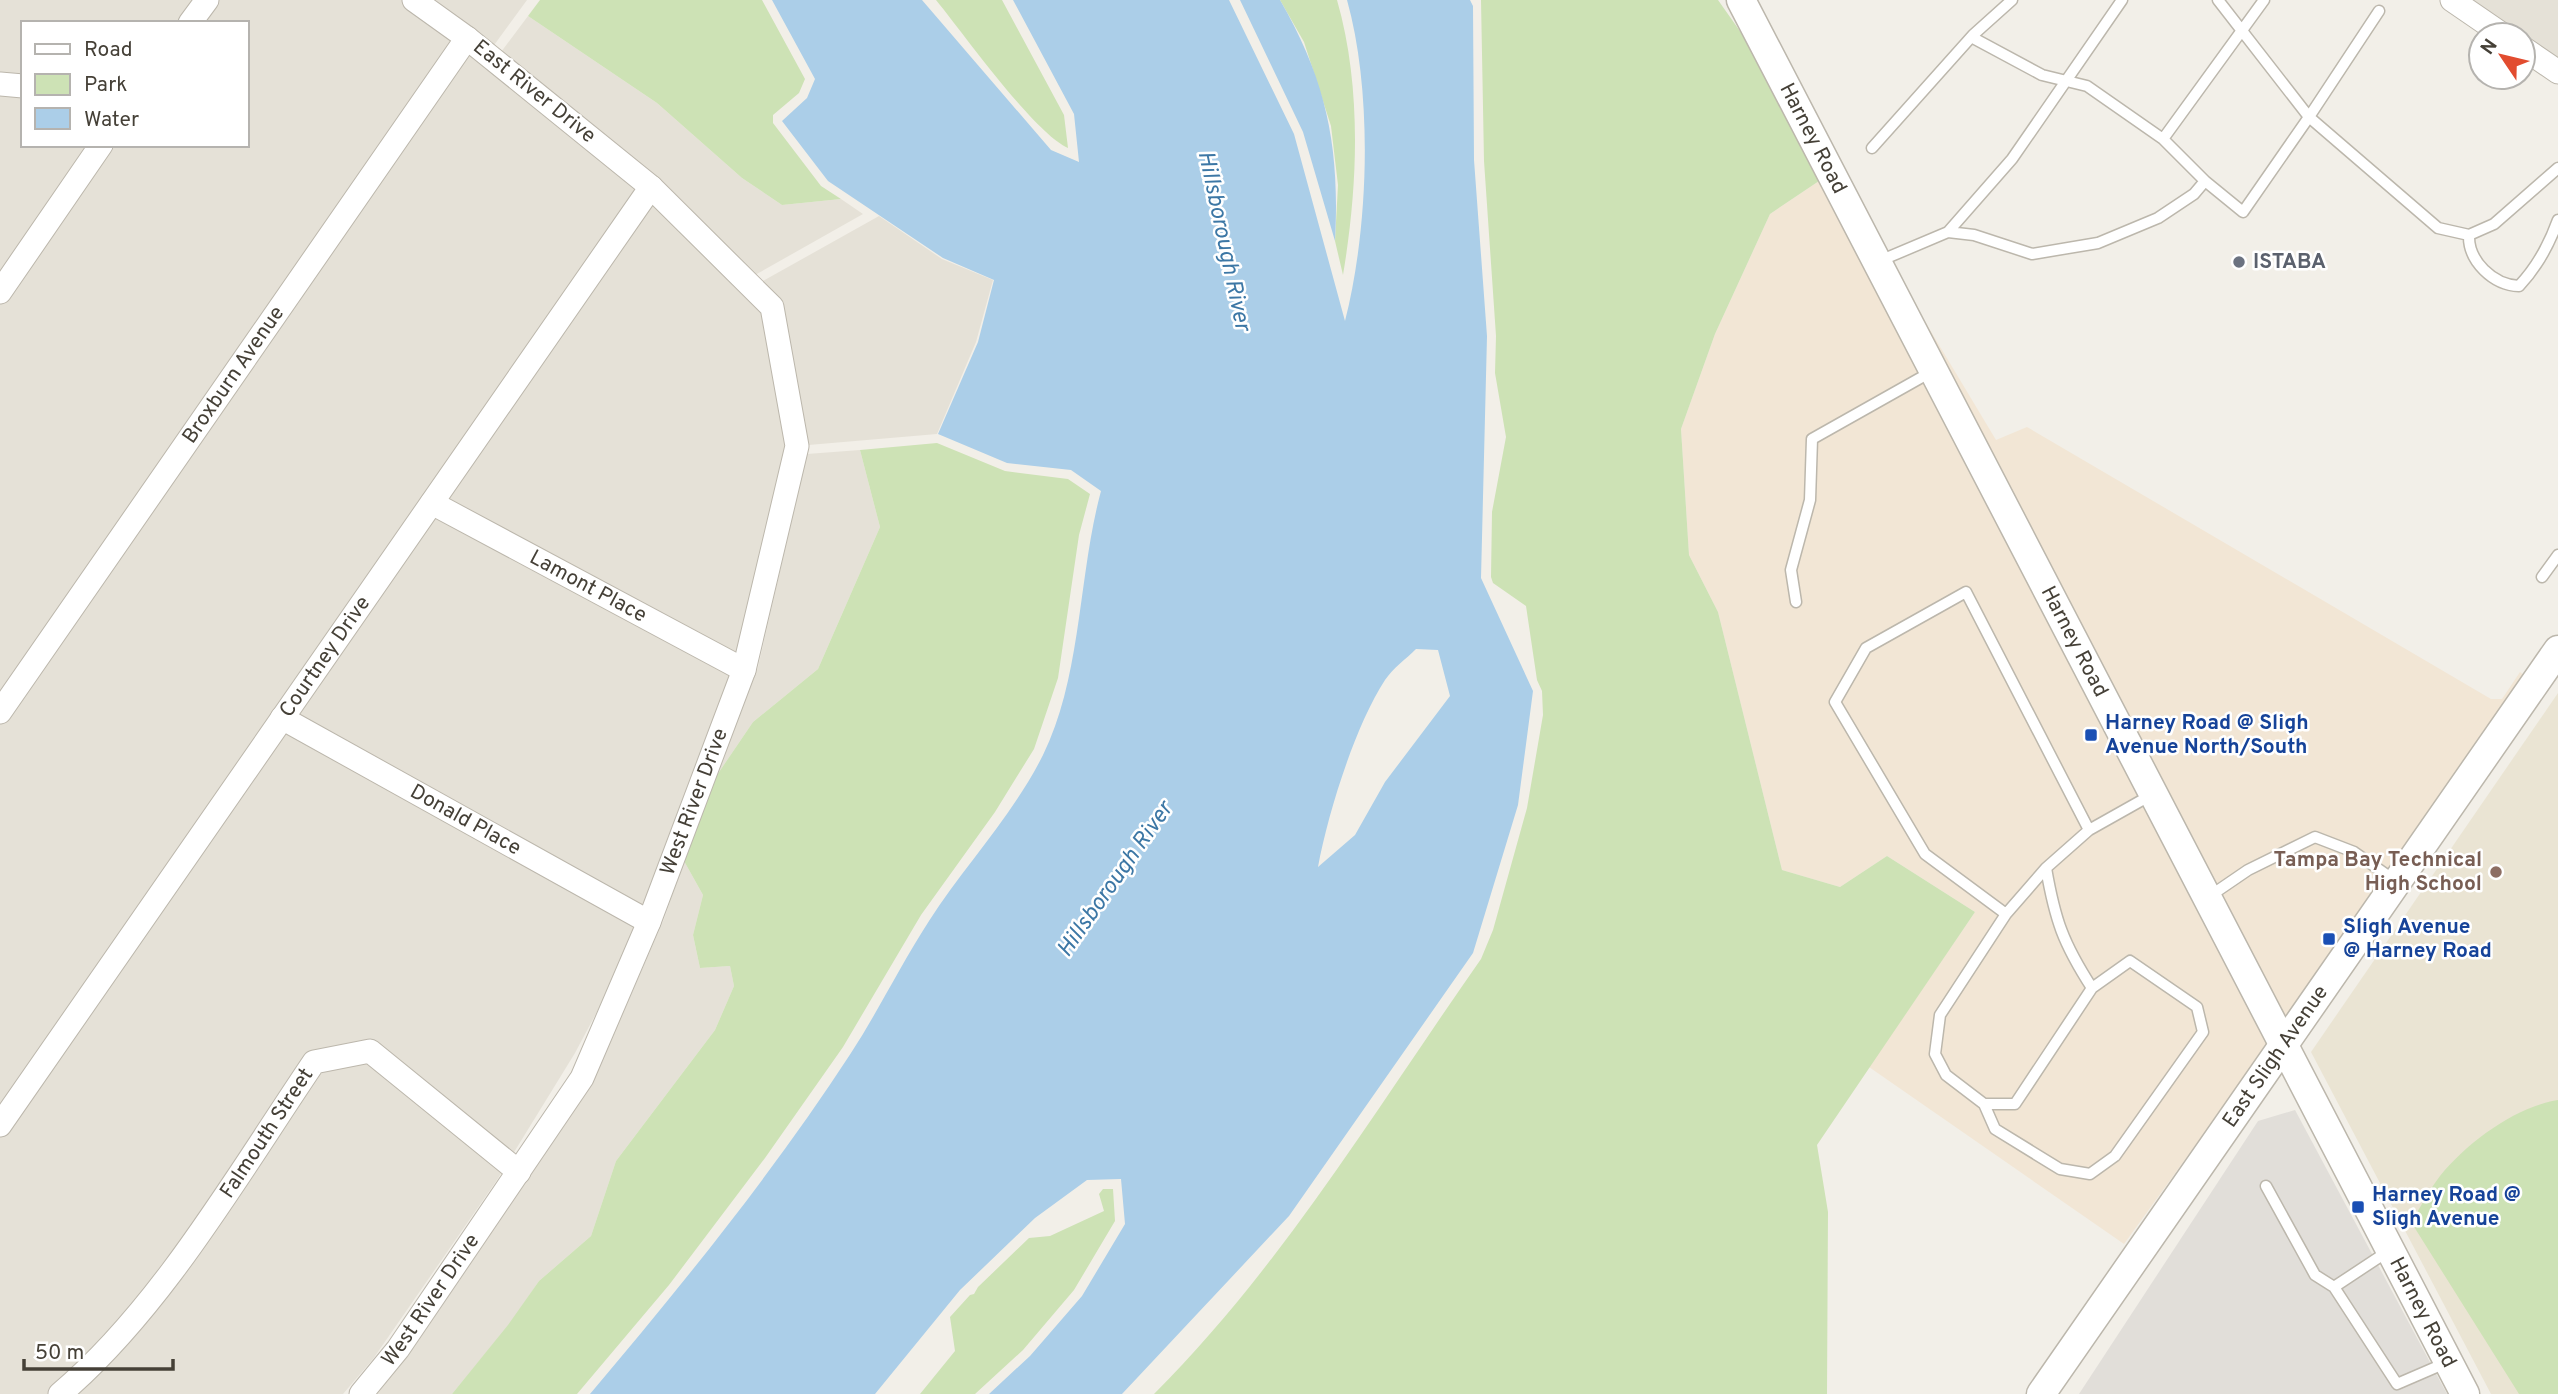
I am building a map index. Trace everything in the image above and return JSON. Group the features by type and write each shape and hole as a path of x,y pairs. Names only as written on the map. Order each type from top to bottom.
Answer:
{"street":[{"path":"191,21 207,0"},
{"name":"East River Drive","path":"414,0 467,38 651,187"},
{"name":"Harney Road","path":"1741,0 2465,1394"},
{"path":"2452,0 2483,21"},
{"name":"Broxburn Avenue","path":"0,712 467,38"},
{"path":"2537,58 2558,72"},
{"path":"0,84 21,86"},
{"path":"0,292 101,147"},
{"name":"Courtney Drive","path":"0,1125 651,187"},
{"name":"West River Drive","path":"361,1394 398,1349 582,1078 649,922 744,670 797,446 772,307 651,187"},
{"name":"Lamont Place","path":"432,503 744,670"},
{"name":"East Sligh Avenue","path":"2041,1394 2558,650"},
{"name":"Donald Place","path":"282,718 649,922"},
{"name":"Falmouth Street","path":"60,1394 95,1364 189,1248 314,1062 370,1051 519,1172"}],"lane":[{"path":"1872,148 1973,35 2012,0"},
{"path":"1877,262 1948,232 2012,159 2122,0"},
{"path":"2218,0 2309,117 2438,228 2469,235 2494,224 2558,168"},
{"path":"2163,139 2264,0"},
{"path":"1973,35 1988,47 2042,75 2087,86 2163,139 2243,212 2379,11"},
{"path":"1948,232 1974,235 2032,254 2098,243 2158,218 2194,194 2206,181"},
{"path":"2469,235 2469,248 2483,268 2507,286 2519,286 2533,271 2551,241 2558,220"},
{"path":"1796,602 1791,570 1810,500 1812,439 1934,371"},
{"path":"2542,578 2558,555"},
{"path":"2006,914 1925,854 1835,702 1866,648 1966,592 2089,830"},
{"path":"1984,1104 2015,1104 2092,988 2130,961 2197,1007 2203,1031 2115,1156 2091,1174 2060,1169 1995,1129 1984,1104 1946,1075 1935,1054 1940,1015 2006,914 2046,868 2089,830 2153,794"},
{"path":"2207,898 2248,870 2315,837 2354,852 2397,882"},
{"path":"2046,868 2055,917 2071,955 2092,988"},
{"path":"2266,1186 2315,1275 2333,1287 2397,1384 2448,1362"},
{"path":"2333,1287 2390,1250"}],"shaded area":[{"path":"0,0 527,0 481,63 670,212 747,290 879,216 942,259 993,280 976,342 937,434 785,447 732,683 634,942 575,1053 497,1180 373,1359 343,1394 0,1394"},
{"path":"2470,0 2558,0 2558,60 2537,45 2537,21 2502,21"},
{"path":"528,16 657,103 742,178 782,205 841,199 863,214 755,275 666,185 501,52"},
{"path":"1822,179 2270,1042 2124,1244 1869,1067 1975,912 1887,856 1840,887 1782,870 1718,612 1689,555 1681,429 1715,334 1770,214"},
{"path":"1891,265 1996,440 2027,427 2491,699 2502,699 2520,672 2524,675 2284,1022"},
{"path":"860,450 880,527 818,669 753,722 717,775 758,667 807,454"},
{"name":"Tampa Bay Technical High School","path":"2558,693 2558,1394 2491,1394 2311,1052"},
{"path":"684,861 703,895 693,935 700,968 730,966 734,986 715,1030 616,1161 591,1236 539,1281 509,1325 452,1394 376,1394 408,1356 592,1084 664,919"},
{"path":"2295,1110 2447,1394 2079,1394 2258,1121"}],"green space":[{"path":"540,0 762,0 805,79 799,93 773,115 773,123 821,186 841,199 782,205 742,178 657,103 528,16"},
{"path":"936,0 1002,0 1064,115 1068,148 1054,139 1018,103"},
{"path":"1280,0 1337,0 1345,33 1351,67 1355,137 1352,207 1343,275 1335,241 1338,185 1331,126 1304,42"},
{"path":"1481,0 1718,0 1759,58 1822,179 1770,214 1715,334 1681,429 1689,555 1718,612 1782,870 1840,887 1887,856 1975,912 1817,1145 1828,1212 1827,1394 1154,1394 1201,1344 1287,1239 1481,959 1493,930 1527,808 1543,715 1542,691 1537,680 1526,606 1493,583 1491,577 1492,512 1506,437 1495,373 1496,336 1484,161"},
{"path":"937,443 1005,471 1068,479 1090,494 1079,535 1058,678 1034,749 995,812 921,915 843,1047 765,1158 669,1285 577,1394 452,1394 508,1325 539,1281 591,1236 616,1161 715,1030 734,986 730,966 700,968 693,935 703,895 684,861 717,775 753,722 818,669 880,527 860,450"},
{"path":"2558,1100 2558,1394 2519,1394 2411,1222 2440,1176 2478,1139 2525,1110"},
{"path":"1103,1189 1113,1189 1115,1221 1074,1290 1023,1350 975,1394 920,1394 955,1351 950,1317 1029,1238 1050,1236 1104,1211 1099,1194"}],"water":[{"name":"Hillsborough River","path":"772,0 922,0 1051,150 1079,162 1074,114 1013,0 1229,0 1294,134 1345,321 1359,244 1365,160 1361,76 1347,0 1470,0 1473,6 1474,160 1487,336 1481,578 1533,691 1518,805 1473,953 1289,1216 1122,1394 989,1394 1030,1356 1082,1296 1125,1224 1121,1179 1087,1180 1035,1218 960,1290 875,1394 590,1394 726,1228 790,1142 851,1053 929,921 1031,777 1056,724 1065,692 1101,491 1071,470 1007,463 938,434 978,342 994,280 943,258 828,181 782,121 807,98 815,79","holes":["1416,649 1438,650 1450,696 1385,782 1355,835 1318,867 1328,821 1344,770 1374,699 1388,676"]},
{"path":"1240,0 1280,0 1309,59 1327,116 1332,145 1335,241 1303,132"}],"place":[{"name":"ISTABA","path":"2239,262"},
{"name":"Harney Road @ Sligh Avenue North/South","path":"2091,735"},
{"name":"Tampa Bay Technical High School","path":"2496,872"},
{"name":"Sligh Avenue @ Harney Road","path":"2329,939"},
{"name":"Harney Road @ Sligh Avenue","path":"2358,1207"}]}
